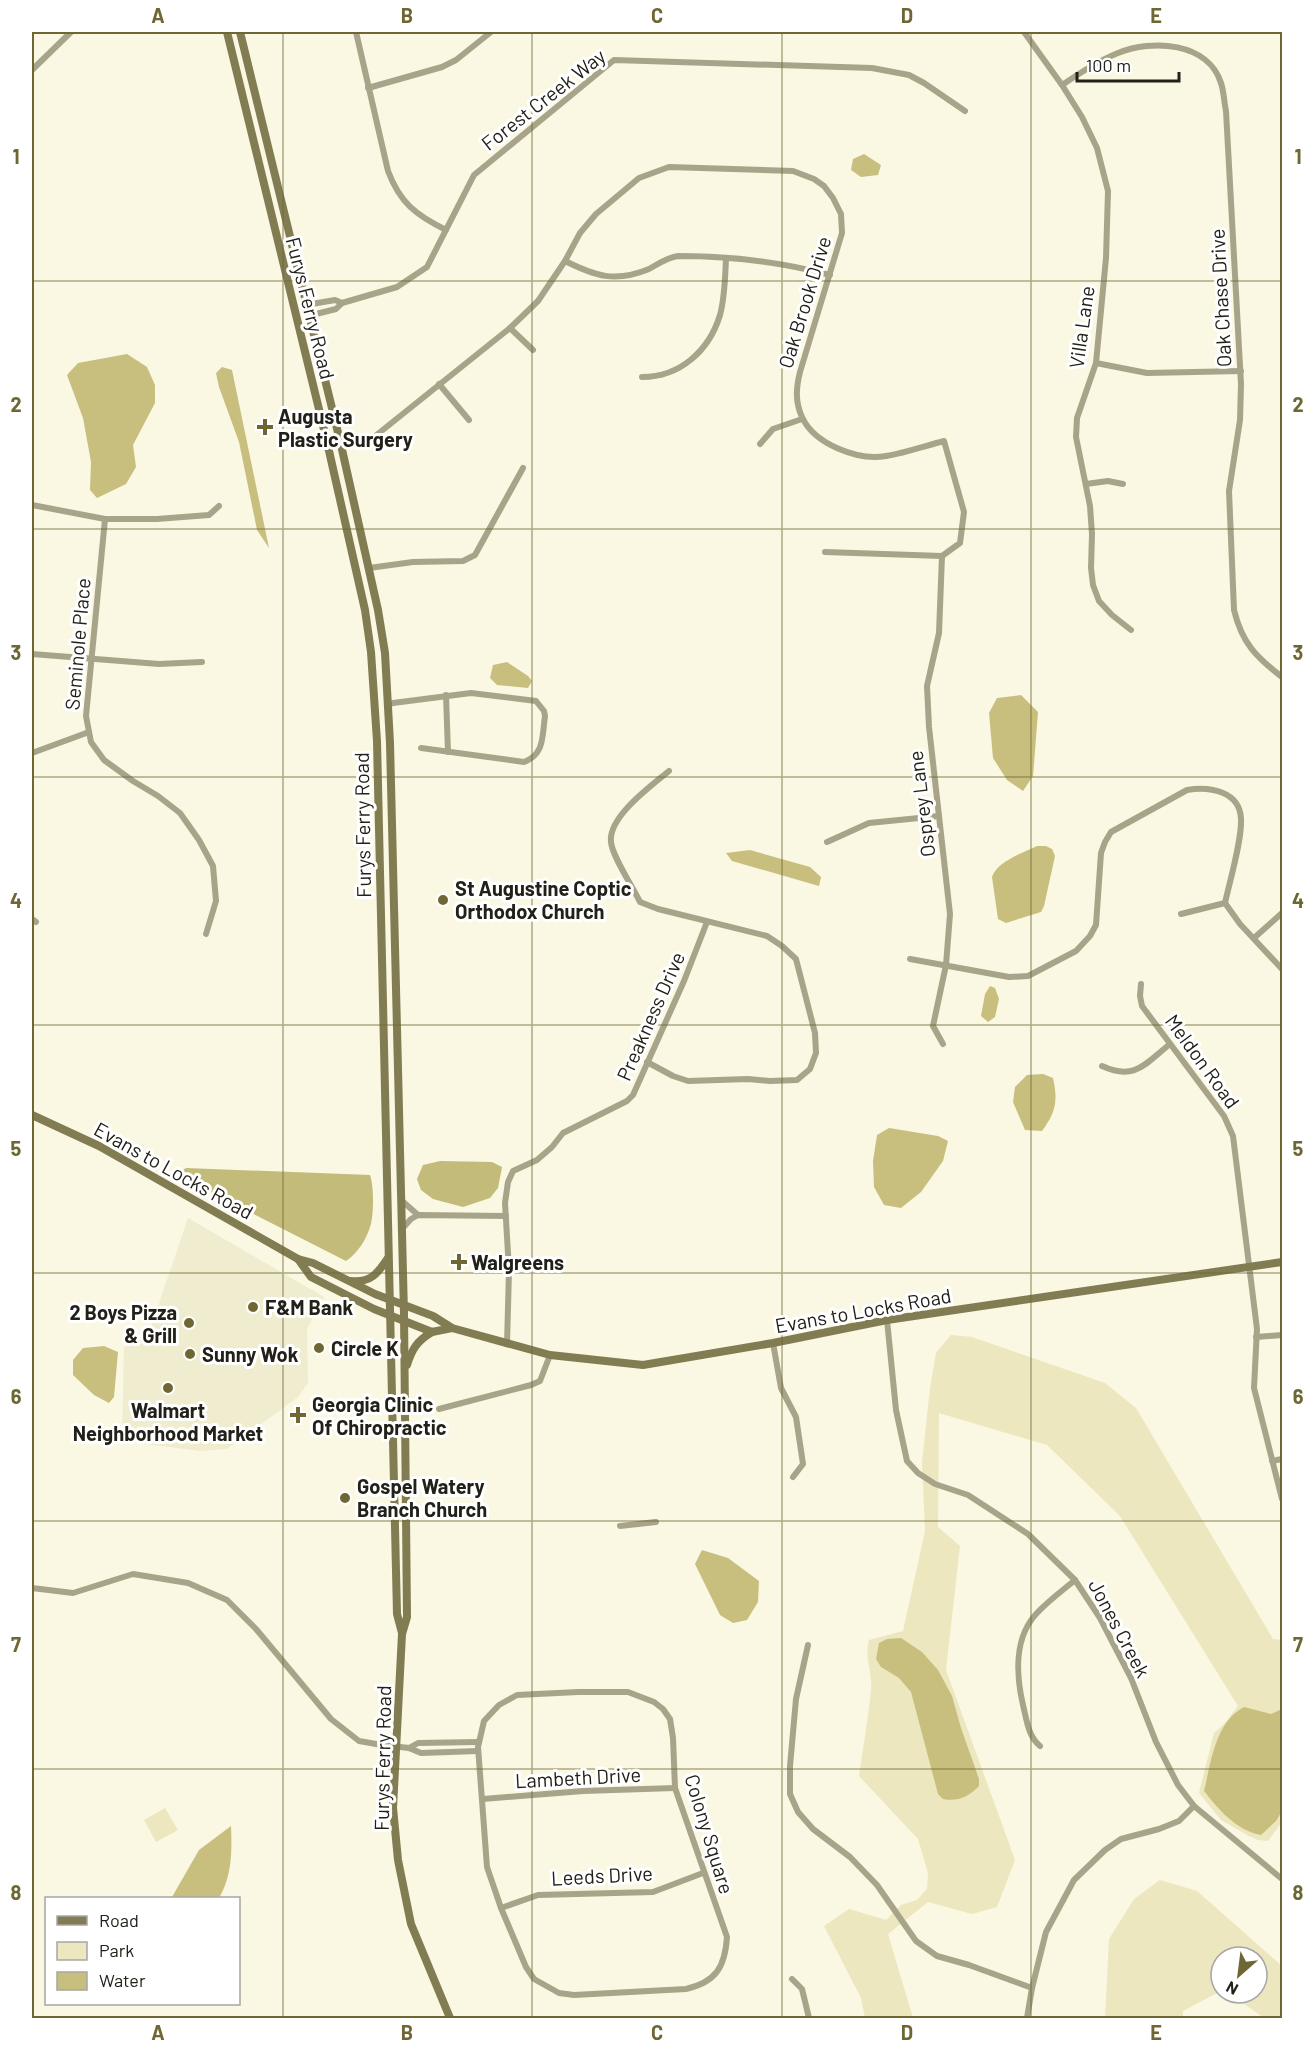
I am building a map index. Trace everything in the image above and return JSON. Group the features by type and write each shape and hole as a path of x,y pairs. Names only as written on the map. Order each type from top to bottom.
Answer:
{"main road":[{"name":"Furys Ferry Road","path":"227,32 328,448 365,610 371,652 377,741 397,1614 402,1634"},
{"name":"Furys Ferry Road","path":"240,32 341,445 369,568 385,653 404,1305 407,1617 402,1634 393,1808 400,1871 411,1924 450,2019"},
{"name":"Evans to Locks Road","path":"32,1115 99,1146 298,1259 313,1263 389,1299 433,1316 452,1328 550,1355 643,1365 773,1343 887,1320 1282,1262"},
{"path":"346,1280 359,1282 371,1279 388,1258"},
{"name":"Evans to Locks Road","path":"298,1259 311,1277 344,1295 432,1332 452,1328"},
{"path":"405,1374 414,1347 432,1332"}],"street":[{"path":"32,70 71,32"},
{"path":"356,32 388,171 394,186 411,209 446,230"},
{"path":"368,88 442,67 456,60 491,32"},
{"name":"Villa Lane","path":"1024,32 1082,117 1097,148 1108,191 1106,258 1096,363 1077,418 1076,437 1086,484 1092,534 1093,585 1099,601 1131,630"},
{"name":"Oak Chase Drive","path":"1062,85 1094,64 1119,52 1135,48 1176,46 1189,50 1204,59 1221,82 1226,111 1241,370 1240,420 1229,491 1234,610 1244,639 1263,661 1282,677"},
{"name":"Forest Creek Way","path":"308,316 336,309 342,303 397,287 427,267 474,175 614,60 872,68 909,75 965,111"},
{"name":"Oak Brook Drive","path":"328,448 374,437 510,327 538,301 565,261 580,233 596,214 639,178 669,167 793,171 814,179 824,186 833,198 841,214 842,233 800,372 796,392 802,419"},
{"path":"565,261 590,273 604,276 630,275 675,256 794,265 830,275"},
{"path":"642,377 656,377 681,367 704,347 720,314 726,259"},
{"name":"Forest Creek Way","path":"306,305 335,300 342,303"},
{"path":"510,327 533,350"},
{"path":"1096,363 1147,373 1241,370"},
{"path":"439,384 469,420"},
{"path":"760,444 773,429 802,419 821,438 845,452 859,456 884,457 944,441 964,512 960,543 942,556 825,552"},
{"path":"369,568 413,561 463,561 474,555 523,468"},
{"path":"1086,484 1108,481 1123,484"},
{"path":"32,505 105,519 157,519 209,515 219,506"},
{"name":"Seminole Place","path":"105,519 86,716 91,742 104,760 180,813 199,840 213,866 216,901 206,934"},
{"name":"Osprey Lane","path":"942,556 939,633 927,686 928,727 950,914 946,965 933,1026 943,1044"},
{"path":"32,654 159,664 202,662"},
{"path":"388,705 471,693 536,701 544,711 539,753 524,762 421,748"},
{"path":"446,695 448,752"},
{"path":"32,753 89,732"},
{"path":"647,1062 688,1081 797,1080 810,1069 816,1053 815,1033 796,959 782,946 767,936 658,909 640,902 611,843 612,830 618,818 669,771"},
{"path":"910,959 1009,977 1028,976 1076,951 1090,936 1096,925 1101,853 1111,832 1187,790 1201,787 1215,789 1230,796 1238,806 1241,818 1225,903"},
{"path":"827,843 869,823 939,816"},
{"path":"1181,914 1225,903"},
{"path":"1225,903 1282,969"},
{"path":"1254,938 1282,912"},
{"name":"Preakness Drive","path":"507,1344 509,1270 506,1216 508,1182 513,1171 537,1160 563,1133 627,1101 633,1095 684,981 707,922"},
{"name":"Meldon Road","path":"1141,984 1142,1006 1224,1116 1233,1136 1256,1337 1254,1388 1282,1498"},
{"path":"1102,1066 1115,1072 1128,1073 1140,1068 1170,1044"},
{"path":"400,1199 418,1215"},
{"path":"401,1230 418,1215 506,1216"},
{"name":"Jones Creek","path":"887,1320 896,1410 907,1461 918,1473 934,1484 968,1495 1028,1534 1076,1580 1100,1618 1126,1668 1156,1742 1178,1785 1194,1806 1282,1879"},
{"path":"1256,1337 1282,1335"},
{"path":"773,1343 781,1388 795,1417 803,1464 793,1477"},
{"path":"439,1409 540,1381 550,1355"},
{"path":"1272,1461 1282,1459"},
{"path":"620,1526 656,1521"},
{"path":"32,1588 73,1593 133,1574 188,1583 226,1600 256,1629 331,1719 359,1741 409,1748 421,1753 478,1751"},
{"path":"1041,1746 1031,1739 1021,1696 1018,1672 1019,1651 1024,1634 1036,1614 1076,1580"},
{"path":"808,1645 796,1699 790,1766 790,1794 798,1812 813,1829 850,1857 877,1886 916,1941 937,1956 1032,1988"},
{"name":"Colony Square","path":"628,1692 654,1702 663,1709 670,1719 674,1738 675,1788 727,1937 726,1952 713,1977 701,1986 686,1989 574,1995 559,1993 534,1979 526,1967 501,1908 487,1867 478,1751 484,1721 490,1712 518,1695 628,1692"},
{"path":"409,1748 418,1743 479,1742"},
{"name":"Lambeth Drive","path":"483,1798 675,1788"},
{"path":"1027,2019 1046,1932 1074,1880 1121,1839 1179,1821 1194,1806"},
{"name":"Leeds Drive","path":"501,1908 538,1895 653,1892 703,1873"},
{"path":"792,1979 802,1989 809,2019"}],"shaded area":[{"path":"440,1161 492,1162 502,1167 498,1188 490,1198 463,1207 433,1199 421,1190 417,1179 423,1165"},
{"path":"186,1168 370,1175 373,1201 370,1227 361,1246 346,1261 185,1179 180,1172"},
{"path":"188,1218 324,1297 307,1329 308,1383 298,1397 227,1449 201,1451 122,1441 124,1347 151,1327"}],"green space":[{"path":"951,1335 972,1337 1105,1383 1136,1408 1273,1639 1282,1640 1282,1822 1268,1841 1258,1840 1221,1820 1199,1793 1214,1733 1238,1706 1120,1516 1047,1445 939,1413 938,1527 960,1546 946,1670 1015,1860 997,1907 972,1914 928,1902 888,1934 913,2018 865,2018 861,1998 824,1926 849,1909 886,1920 901,1905 917,1900 927,1889 928,1873 918,1839 859,1776 871,1691 867,1653 869,1640 903,1631 925,1531 922,1462 930,1388 936,1353"},
{"path":"165,1808 178,1830 156,1842 144,1820"},
{"path":"1160,1880 1197,1891 1258,1945 1209,1945 1209,1997 1183,2011 1183,2018 1105,2018 1109,1939 1134,1899"},
{"path":"1269,1955 1282,1966 1282,2018 1264,2018 1246,2005 1269,2005"}],"water":[{"path":"864,154 881,165 878,175 861,177 851,170 853,159"},
{"path":"127,354 147,367 155,385 155,403 133,445 136,467 126,484 97,498 90,490 91,462 83,418 67,375 78,363"},
{"path":"222,367 232,370 269,548 257,530 239,442 219,387 216,373"},
{"path":"507,662 528,676 532,681 528,688 497,685 490,678 493,665"},
{"path":"1021,695 1038,712 1033,776 1023,791 1007,780 993,758 989,713 997,698"},
{"path":"1037,846 1052,849 1055,856 1044,906 1041,912 1006,923 998,919 992,877 999,866"},
{"path":"750,850 810,867 821,877 819,886 732,861 726,853"},
{"path":"990,986 995,988 999,999 995,1017 988,1022 981,1016 985,994"},
{"path":"1043,1074 1053,1078 1055,1106 1042,1131 1025,1130 1013,1102 1015,1087 1027,1075"},
{"path":"889,1128 938,1136 948,1141 943,1161 921,1192 901,1208 884,1205 874,1187 873,1161 877,1135"},
{"path":"104,1346 118,1352 114,1397 109,1403 94,1395 73,1375 73,1360 83,1348"},
{"path":"702,1550 728,1558 759,1581 758,1602 747,1620 733,1623 720,1615 695,1564"},
{"path":"901,1638 922,1652 938,1670 952,1696 979,1779 979,1786 962,1798 943,1799 938,1794 911,1692 899,1678 881,1667 876,1659 879,1643 887,1639"},
{"path":"1244,1707 1271,1714 1282,1709 1282,1811 1276,1821 1261,1835 1236,1824 1204,1791 1220,1733 1234,1714"},
{"path":"231,1826 229,1872 220,1897 172,1897 199,1850"}],"place":[{"name":"Augusta Plastic Surgery","path":"265,427"},
{"name":"St Augustine Coptic Orthodox Church","path":"443,900"},
{"name":"Walgreens","path":"459,1262"},
{"name":"F&M Bank","path":"253,1307"},
{"name":"2 Boys Pizza & Grill","path":"189,1323"},
{"name":"Circle K","path":"319,1348"},
{"name":"Sunny Wok","path":"190,1354"},
{"name":"Walmart Neighborhood Market","path":"168,1388"},
{"name":"Georgia Clinic Of Chiropractic","path":"298,1415"},
{"name":"Gospel Watery Branch Church","path":"345,1498"}]}
